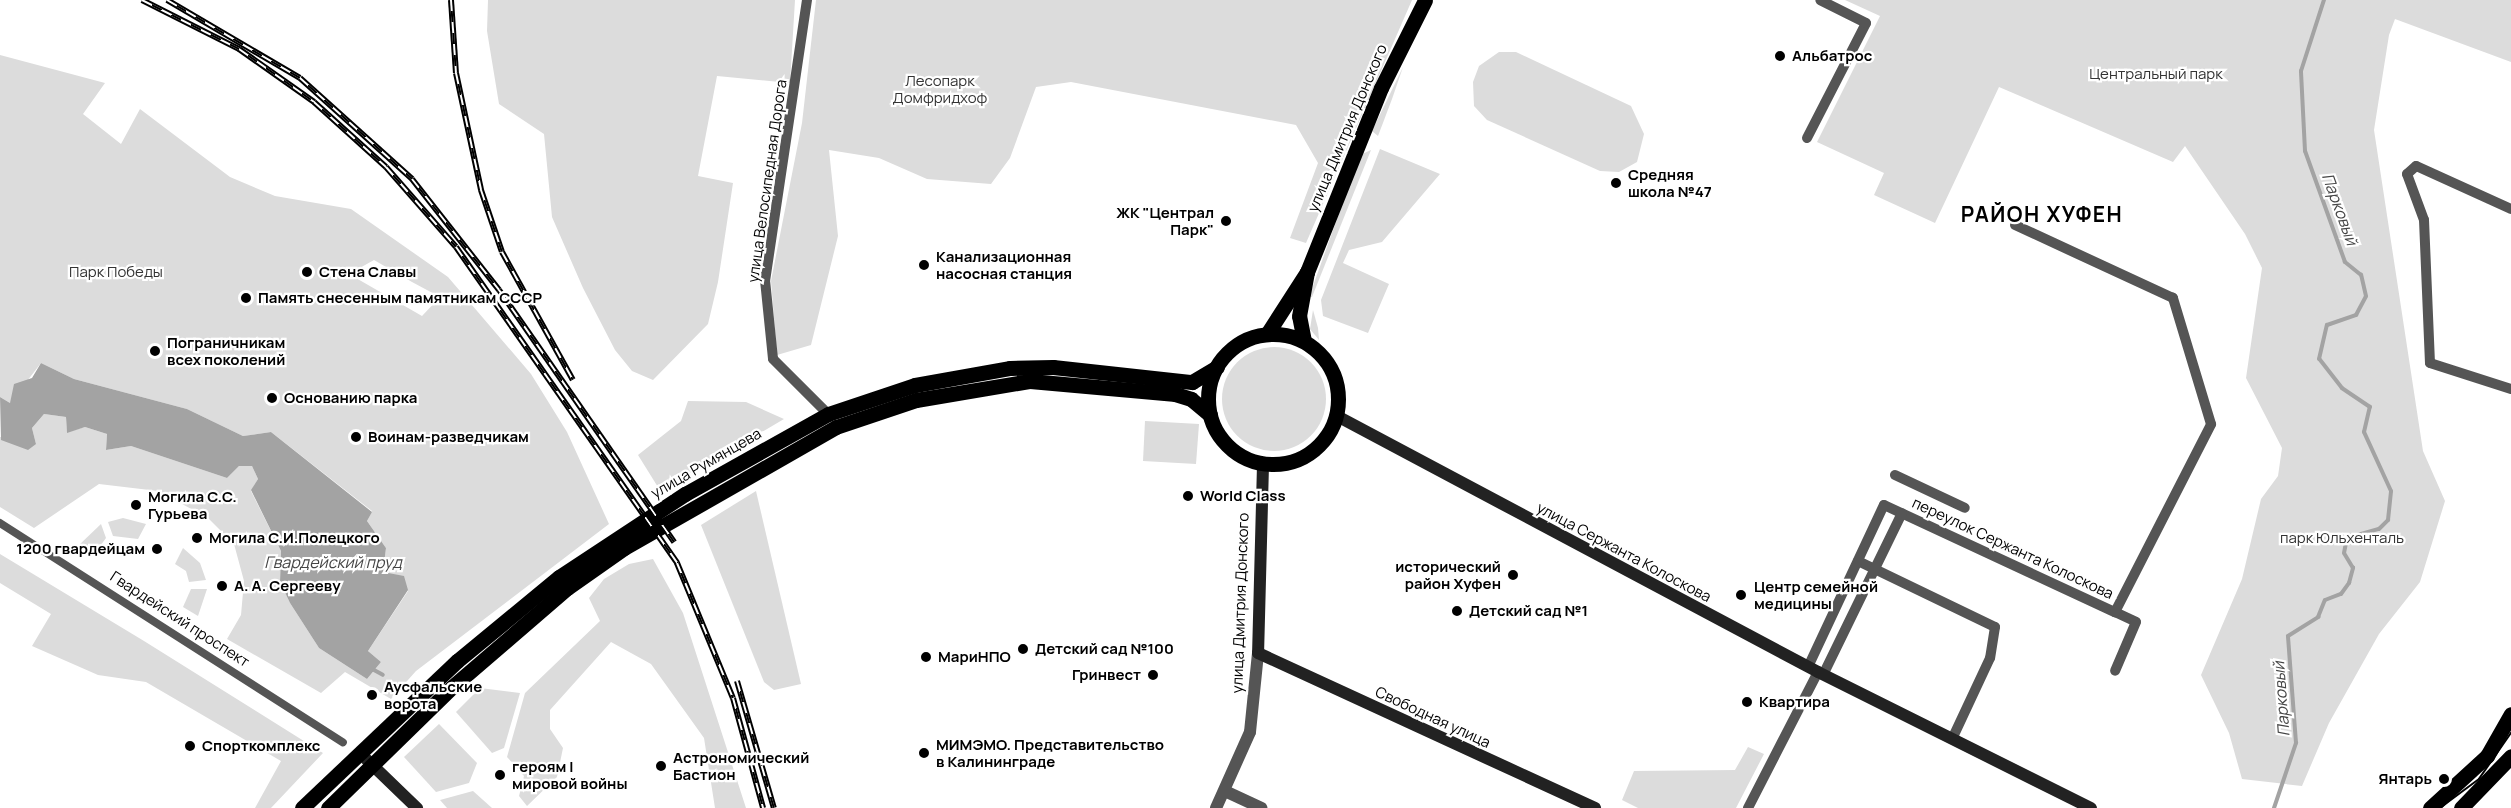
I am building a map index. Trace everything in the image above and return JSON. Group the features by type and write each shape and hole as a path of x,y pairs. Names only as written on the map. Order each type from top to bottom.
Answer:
{"main road":[{"name":"улица Дмитрия Донского","path":"1267,334 1307,272 1381,88 1425,0"},
{"name":"улица Дмитрия Донского","path":"1304,341 1299,316 1307,272"},
{"path":"1267,334 1304,341 1333,372 1337,416 1327,438 1310,454 1287,464 1263,465 1240,456 1221,440 1210,415 1208,391 1216,367 1247,339 1267,334"},
{"name":"улица Румянцева","path":"302,808 509,617 621,542 828,414 915,385 1010,368 1053,367 1192,382 1216,367"},
{"name":"улица Румянцева","path":"689,501 836,428 916,400 1019,381 1053,381 1175,394 1191,399 1210,415"},
{"name":"улица Сержанта Колоскова","path":"1337,416 1816,671 1953,737 2091,808"},
{"name":"улица Дмитрия Донского","path":"1258,652 1263,465"},
{"name":"улица Румянцева","path":"328,808 516,630 621,542"},
{"name":"Свободная улица","path":"1258,652 1595,808"},
{"path":"2430,808 2487,756 2511,714"},
{"path":"359,753 417,808"},
{"path":"2461,808 2511,756"}],"street":[{"name":"улица Велосипедная Дорога","path":"807,0 765,280 773,359 828,414"},
{"path":"1807,138 1866,23 1820,0"},
{"path":"2511,209 2410,167 2407,174 2424,220 2430,363 2511,389"},
{"name":"переулок Сержанта Колоскова","path":"1816,671 1858,561 1884,505 2115,612 2211,424 2173,298 2014,225"},
{"path":"1895,475 1965,508"},
{"path":"1748,808 1816,671 1875,570 1902,513"},
{"name":"Гвардейский проспект","path":"0,523 343,742"},
{"path":"1858,561 1995,627 1990,658 1953,737"},
{"path":"2115,612 2136,622 2115,671"},
{"name":"улица Дмитрия Донского","path":"1216,808 1227,792 1250,732 1258,652"},
{"path":"1227,792 1262,808"}],"green space":[{"path":"488,0 795,0 790,83 717,76 698,176 733,183 718,282 708,324 653,380 632,371 615,350 583,288 552,217 544,134 499,104 487,31"},
{"name":"Лесопарк Домфридхоф","path":"816,0 1412,0 1306,243 1290,238 1318,163 1296,125 1071,82 1036,87 1010,158 991,184 927,179 879,158 829,150 838,236 811,345 777,355 771,281 802,123"},
{"name":"парк Юльхенталь","path":"1845,0 2511,0 2511,62 2395,19 2389,35 2374,130 2423,451 2445,501 2420,582 2379,634 2329,723 2302,786 2242,779 2229,733 2201,675 2242,579 2261,499 2278,476 2282,448 2246,378 2262,268 2245,234 2185,146 2173,162 1999,87 1935,223 1874,195 1884,173 1817,142 1880,16"},
{"path":"1499,52 1516,52 1631,106 1644,134 1637,162 1619,172 1600,171 1487,120 1474,106 1473,82 1479,66"},
{"name":"Парк Победы","path":"0,55 105,83 83,114 121,144 140,109 230,177 275,196 351,209 448,277 531,374 567,432 609,524 416,671 391,699 345,672 321,693 227,639 241,615 244,581 234,544 208,518 158,491 99,484 34,528 0,507 0,437 36,444 32,428 44,414 66,417 67,432 85,427 107,434 106,450 131,446 227,478 239,466 252,466 258,479 251,491 281,551 280,582 290,603 319,648 367,679 381,662 368,651 408,591 383,572 386,548 367,521 372,511 271,432 243,436 187,409 74,379 41,363 10,403 0,397","holes":["374,260 440,297 422,316 349,274"]},
{"path":"1403,67 1392,99 1378,136 1372,131"},
{"path":"1380,149 1440,174 1382,242 1349,250 1343,263 1389,284 1368,333 1323,316 1321,300"},
{"path":"1371,150 1312,297 1309,297 1360,155"},
{"path":"1313,310 1318,328 1319,340 1310,329"},
{"path":"1274,347 1294,351 1311,362 1322,379 1326,399 1322,419 1311,436 1294,447 1274,451 1254,447 1237,436 1226,419 1222,399 1226,379 1237,362 1254,351"},
{"path":"688,401 746,402 784,419 661,492 638,455 681,421"},
{"path":"1145,421 1199,424 1196,464 1143,461"},
{"path":"756,491 801,684 774,690 764,682 701,525"},
{"path":"123,518 146,524 138,539 113,536 108,522"},
{"path":"101,524 106,538 95,553 79,545"},
{"path":"183,548 200,563 206,580 189,582 186,571 175,564"},
{"path":"0,554 323,753 271,808 255,808 281,761 146,682 98,675 32,646 51,614 0,583"},
{"path":"653,559 683,613 746,808 715,808 704,738 651,664 611,642 550,710 550,729 563,748 557,777 527,806 519,796 524,776 507,757 525,693 600,621 589,598 604,579 629,564"},
{"path":"191,589 207,589 198,616 183,607"},
{"path":"480,688 520,693 504,748 492,753 456,712"},
{"path":"439,724 477,763 469,783 436,792 404,757"},
{"path":"1748,747 1764,754 1736,808 1638,808 1622,800 1634,771 1735,770"},
{"path":"473,791 492,808 447,808 440,800"}],"water":[{"name":"Гвардейский пруд","path":"41,363 74,379 187,409 243,436 271,432 372,512 367,521 386,548 383,572 404,576 408,590 368,651 381,662 367,679 319,648 290,603 280,582 281,551 251,490 258,479 252,466 239,466 227,478 131,446 106,450 107,434 85,427 67,433 66,417 44,414 32,428 36,444 28,450 1,440 0,397 10,403 14,384 32,378"}],"waterway":[{"name":"Парковый","path":"2274,808 2296,743 2288,636 2318,617 2325,600 2341,594 2349,583 2353,568 2344,553 2347,538 2379,529 2388,520 2391,491 2364,432 2370,407 2342,388 2319,359 2327,325 2356,315 2366,296 2361,275 2345,262 2305,151 2301,71 2324,0"},
{"path":"374,670 383,675"}],"tram line":[{"path":"2440,808 2479,779 2511,733"}],"railway":[{"path":"142,0 239,49 314,102 386,167 456,247 677,563 733,698 763,808"},
{"path":"167,0 300,78 412,179 499,290 674,542"},
{"path":"451,0 456,73 481,190 502,252 573,380"},
{"path":"737,681 774,808"}],"place":[{"name":"Альбатрос","path":"1780,56"},
{"name":"Средняя школа №47","path":"1616,183"},
{"name":"ЖК \"Централ Парк\"","path":"1226,221"},
{"name":"Канализационная насосная станция","path":"924,265"},
{"name":"Стена Славы","path":"307,272"},
{"name":"Память снесенным памятникам СССР","path":"246,298"},
{"name":"Пограничникам всех поколений","path":"155,351"},
{"name":"Основанию парка","path":"272,398"},
{"name":"Воинам-разведчикам","path":"356,437"},
{"name":"World Class","path":"1188,496"},
{"name":"Могила С.С. Гурьева","path":"136,505"},
{"name":"Могила С.И.Полецкого","path":"197,538"},
{"name":"1200 гвардейцам","path":"157,549"},
{"name":"исторический район Хуфен","path":"1513,575"},
{"name":"А. А. Сергееву","path":"222,586"},
{"name":"Центр семейной медицины","path":"1741,595"},
{"name":"Детский сад №1","path":"1457,611"},
{"name":"Детский сад №100","path":"1023,649"},
{"name":"МариНПО","path":"926,657"},
{"name":"Гринвест","path":"1153,675"},
{"name":"Аусфальские ворота","path":"372,695"},
{"name":"Квартира","path":"1747,702"},
{"name":"Спорткомплекс","path":"190,746"},
{"name":"МИМЭМО. Представительство в Калининграде","path":"924,753"},
{"name":"Астрономический Бастион","path":"661,766"},
{"name":"героям I мировой войны","path":"500,775"},
{"name":"Янтарь","path":"2444,779"}],"district":[{"name":"РАЙОН ХУФЕН","path":"2042,214"}],"park label":[{"name":"Центральный парк","path":"2156,74"}]}
